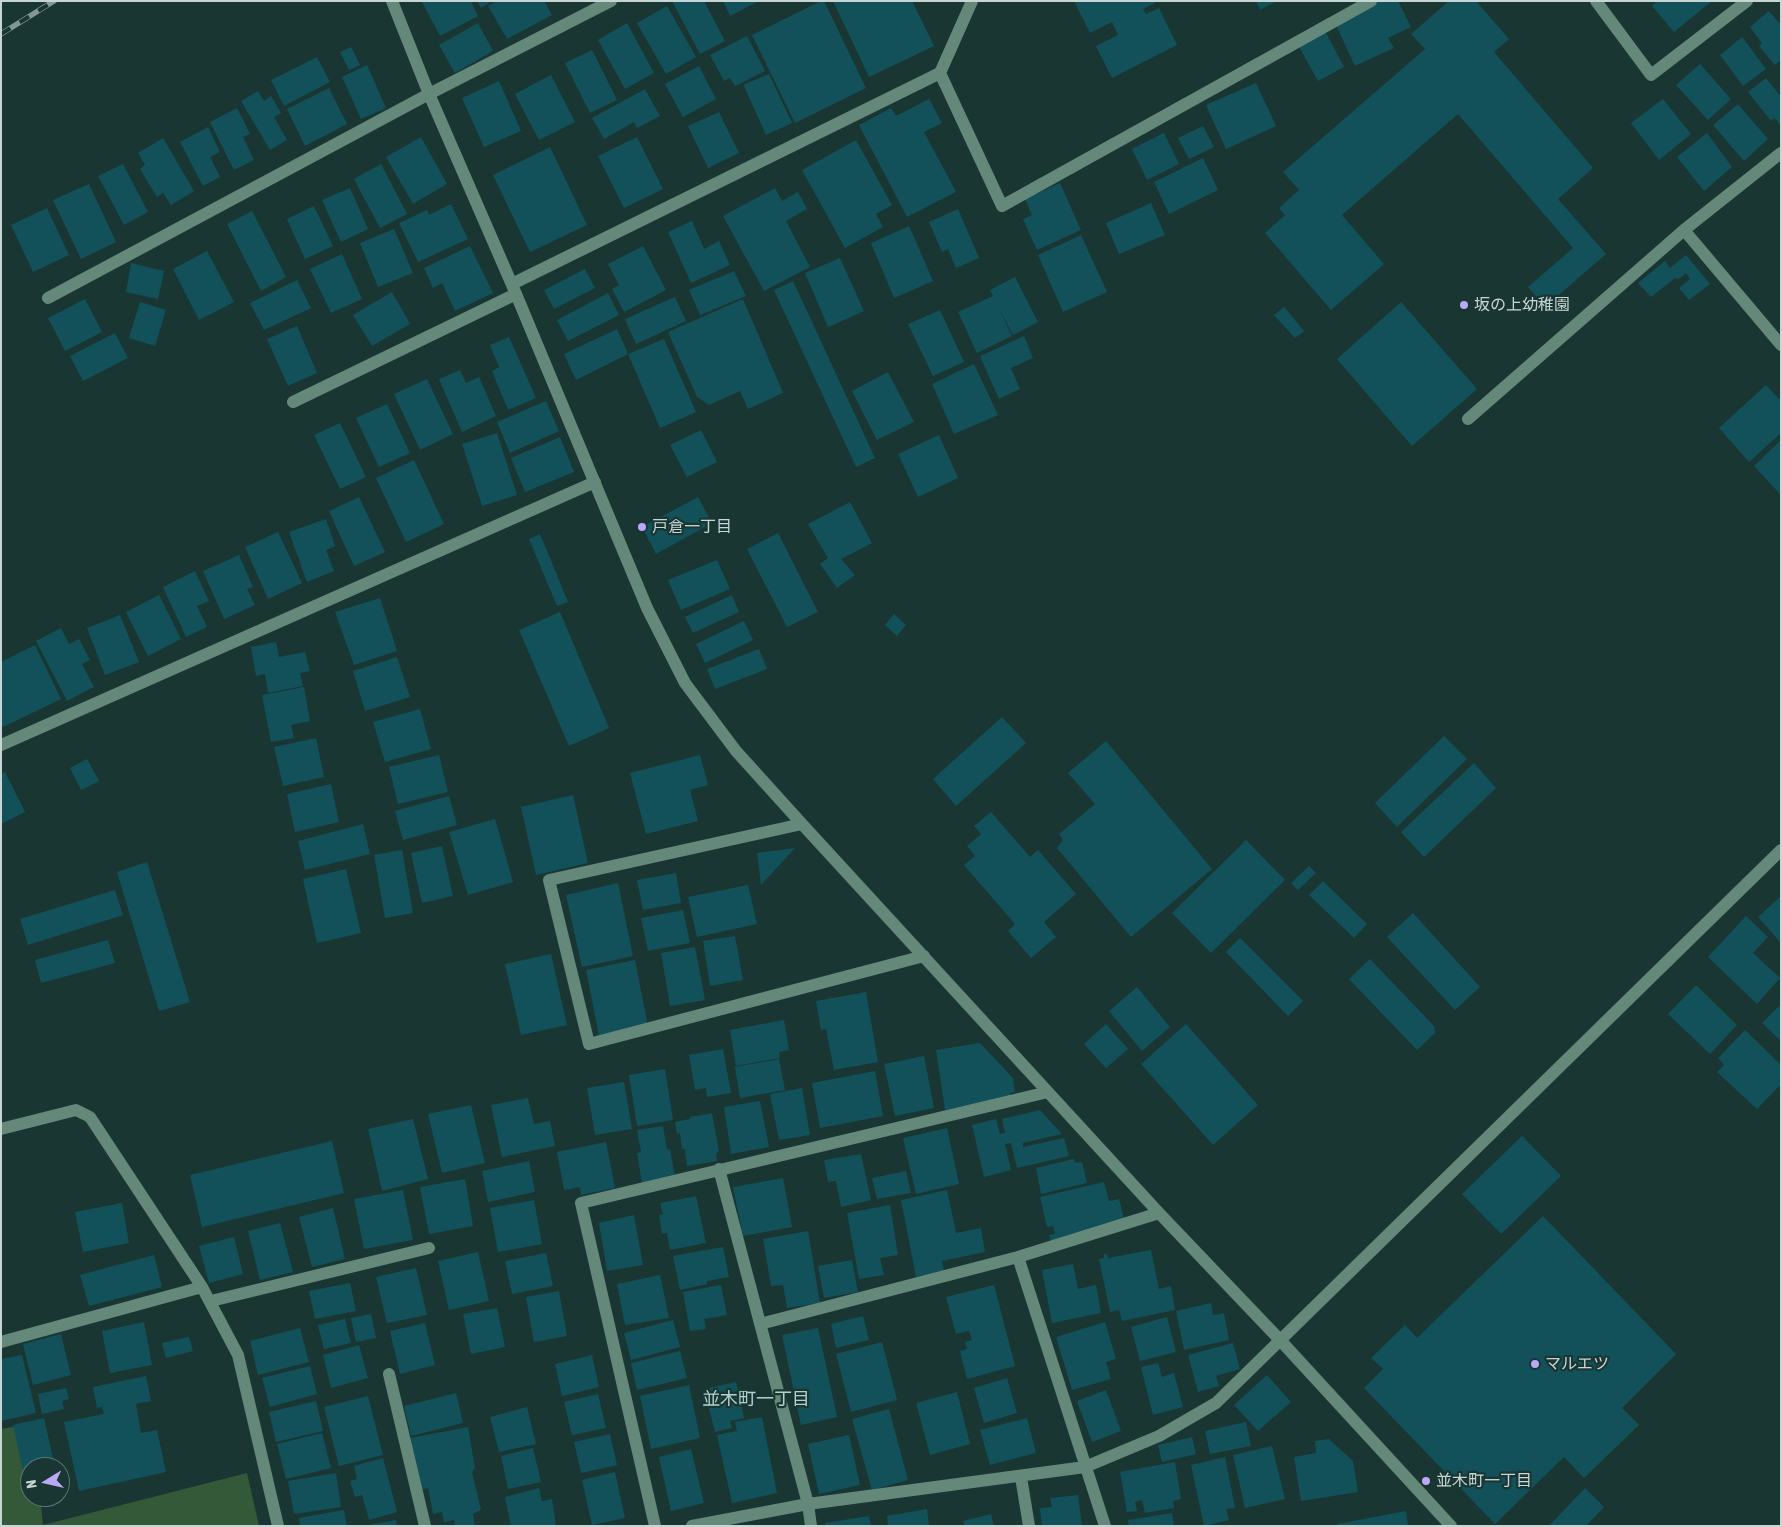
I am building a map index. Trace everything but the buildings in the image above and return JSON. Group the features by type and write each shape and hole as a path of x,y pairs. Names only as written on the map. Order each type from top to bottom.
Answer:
{"street":[{"path":"392,1 647,608 685,682 736,751 802,824 1159,1213 1280,1340 1452,1526"},
{"path":"48,298 430,94 611,1"},
{"path":"293,402 940,73 972,1"},
{"path":"940,73 1002,206 1371,1"},
{"path":"1596,1 1651,75 1748,1"},
{"path":"1468,419 1684,230 1781,153"},
{"path":"1684,230 1781,345"},
{"path":"1,745 595,482"},
{"path":"802,824 549,880 589,1044 924,956"},
{"path":"692,1526 808,1504 1085,1468 1159,1436 1216,1403 1491,1136 1781,850"},
{"path":"655,1526 581,1203 1048,1092"},
{"path":"1,1129 76,1110 90,1117 211,1301 238,1355 278,1526"},
{"path":"719,1169 808,1504 811,1526"},
{"path":"760,1324 1018,1257 1159,1213"},
{"path":"211,1301 429,1248"},
{"path":"1018,1257 1105,1526"},
{"path":"1,1342 202,1287"},
{"path":"389,1374 426,1526"},
{"path":"1021,1477 1029,1526"}],"green space":[{"path":"32,1424 31,1457 20,1457 20,1507 41,1507 43,1525 247,1473 259,1526 1,1526 1,1429"}],"railway":[{"path":"1,34 54,1"}],"place":[{"name":"坂の上幼稚園","path":"1464,305"},
{"name":"戸倉一丁目","path":"642,527"},
{"name":"マルエツ","path":"1535,1364"},
{"name":"並木町一丁目","path":"1426,1481"}],"district":[{"name":"並木町一丁目","path":"756,1399"}]}
